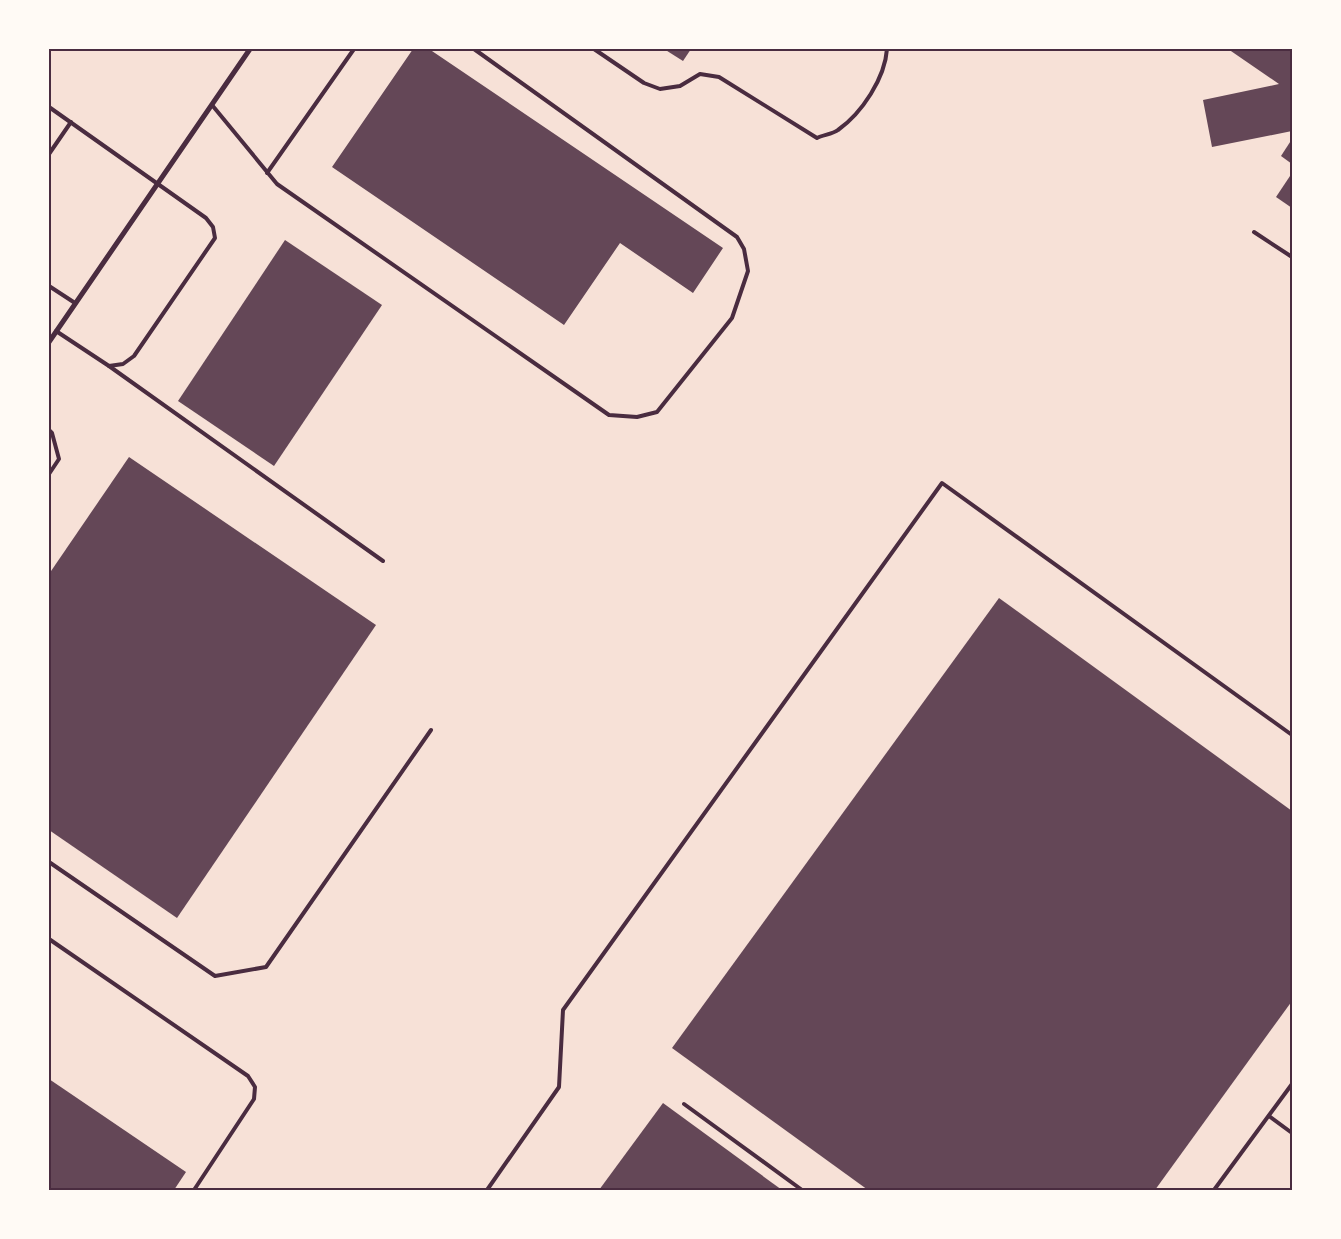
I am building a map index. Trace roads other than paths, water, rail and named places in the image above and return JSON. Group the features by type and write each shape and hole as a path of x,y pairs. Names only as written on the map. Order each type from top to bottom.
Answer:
{"street":[{"path":"49,342 250,49"}],"lane":[{"path":"267,173 354,49"},
{"path":"212,104 277,184 610,415 637,418 657,412 732,318 748,270 744,249 737,237 474,49"},
{"path":"594,49 644,84 660,89 680,86 700,74 719,77 817,138 838,130 856,112 878,82 887,49"},
{"path":"49,107 158,182 206,218 213,227 214,238 134,356 122,364 109,366"},
{"path":"49,154 71,122"},
{"path":"1254,232 1292,258"},
{"path":"49,286 75,303"},
{"path":"56,331 109,366 383,561"},
{"path":"49,430 52,433 59,459 49,474"},
{"path":"487,1190 559,1087 563,1010 942,483 1292,735"},
{"path":"49,862 215,976 266,967 431,730"},
{"path":"49,939 248,1076 255,1087 254,1099 194,1190"},
{"path":"1214,1190 1292,1084"},
{"path":"684,1104 802,1190"},
{"path":"1269,1116 1292,1133"}]}
